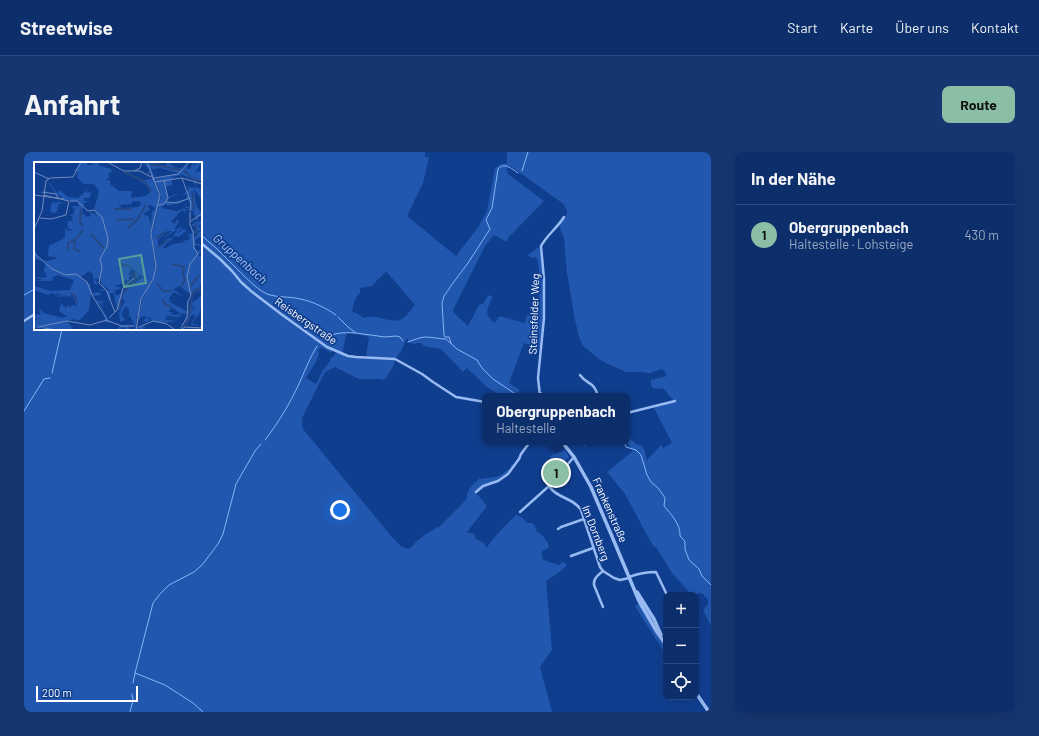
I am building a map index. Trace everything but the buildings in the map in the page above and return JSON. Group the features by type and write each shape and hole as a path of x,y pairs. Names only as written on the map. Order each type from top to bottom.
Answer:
{"street":[{"name":"Steinsfelder Weg","path":"540,393 538,378 544,318 544,279 541,246 560,224 564,217"},
{"name":"Reisbergstraße","path":"202,244 220,259 251,291 299,328 327,347 348,356 395,360 422,374 456,397 482,401"},
{"path":"24,321 34,315"},
{"path":"580,375 594,386 597,393"},
{"path":"630,411 675,401"},
{"path":"476,492 483,486 498,481 508,474 528,445"},
{"name":"Frankenstraße","path":"564,445 574,457 591,487 635,590 638,601 663,640"},
{"path":"520,512 549,486 574,457"},
{"name":"Im Dornberg","path":"549,486 555,493 572,501 578,506 584,519 597,562 603,571 620,580 639,574 656,572 666,592"},
{"path":"558,529 584,519"},
{"path":"571,556 593,548"},
{"path":"603,571 593,582 603,607"},
{"path":"699,697 709,712"}],"shaded area":[{"path":"24,152 425,152 425,157 429,157 423,183 407,216 456,256 479,226 487,211 495,169 497,166 507,164 507,152 711,152 711,626 703,610 708,604 708,600 699,592 689,592 672,573 656,547 653,546 625,494 607,472 633,451 629,445 630,439 637,445 642,446 647,460 661,445 663,448 672,443 654,408 674,401 664,389 653,388 651,385 651,380 667,376 665,371 660,369 651,373 626,372 599,359 583,346 575,320 567,273 564,238 560,228 567,215 565,205 509,165 506,170 508,174 544,201 508,238 507,242 494,235 485,246 453,310 454,313 468,326 479,305 484,303 488,295 493,297 487,311 491,320 495,323 499,316 525,323 527,315 537,317 536,312 538,308 540,288 538,276 539,270 537,258 531,258 528,255 541,247 544,300 541,348 524,343 509,383 520,390 518,393 496,393 487,387 467,368 463,372 441,349 424,346 421,343 415,344 408,342 407,338 401,351 395,359 393,368 384,380 359,379 335,367 325,372 302,418 303,429 391,536 402,547 409,549 425,535 439,527 464,502 472,485 479,479 501,475 514,464 517,458 518,459 513,469 506,475 476,493 487,506 467,532 474,534 476,539 484,543 486,548 516,515 528,523 532,523 537,532 547,541 549,548 542,551 543,560 559,565 563,562 566,564 562,570 546,581 552,650 540,667 552,712 24,712","holes":["386,271 415,305 402,319 393,321 373,316 364,318 352,312 356,299 360,293 360,288 372,286","347,332 369,337 366,358 342,354","321,347 332,352 332,350 336,352 323,370 316,384 306,378 316,362 319,354 318,350"]},
{"path":"565,450 569,457 561,468 550,457 554,453 556,454"},
{"path":"640,603 663,640 663,650 635,606"}],"waterway":[{"path":"522,171 528,152"},
{"path":"451,343 449,337 445,337 444,335 442,303 444,296 490,229 486,220 492,208 498,169 505,166 518,173"},
{"name":"Gruppenbach","path":"202,236 222,253 252,283 267,294 309,301 336,315"},
{"path":"24,295 34,290"},
{"name":"Gruppenbach","path":"338,317 356,333 385,337 396,336 400,337 403,341"},
{"name":"Gruppenbach","path":"52,373 62,330"},
{"path":"322,339 338,333 355,333"},
{"name":"Gruppenbach","path":"408,342 423,337 446,339 457,349 477,360 482,368 493,379 514,393"},
{"path":"265,440 291,400 317,346"},
{"name":"Gruppenbach","path":"24,411 44,379 50,378"},
{"path":"203,712 193,703 165,685 135,673 153,603 169,585 194,572 202,565 218,544 223,534 236,484 255,451 261,444"},
{"name":"Gruppenbach","path":"625,445 626,447 636,450 641,455 647,475 665,498 664,506 679,528 680,536 685,542 685,549 689,560 699,569 702,576 711,585"},
{"path":"133,683 135,673"},
{"path":"130,712 133,700 132,694"}],"place":[{"name":"Obergruppenbach","path":"556,473"}]}
